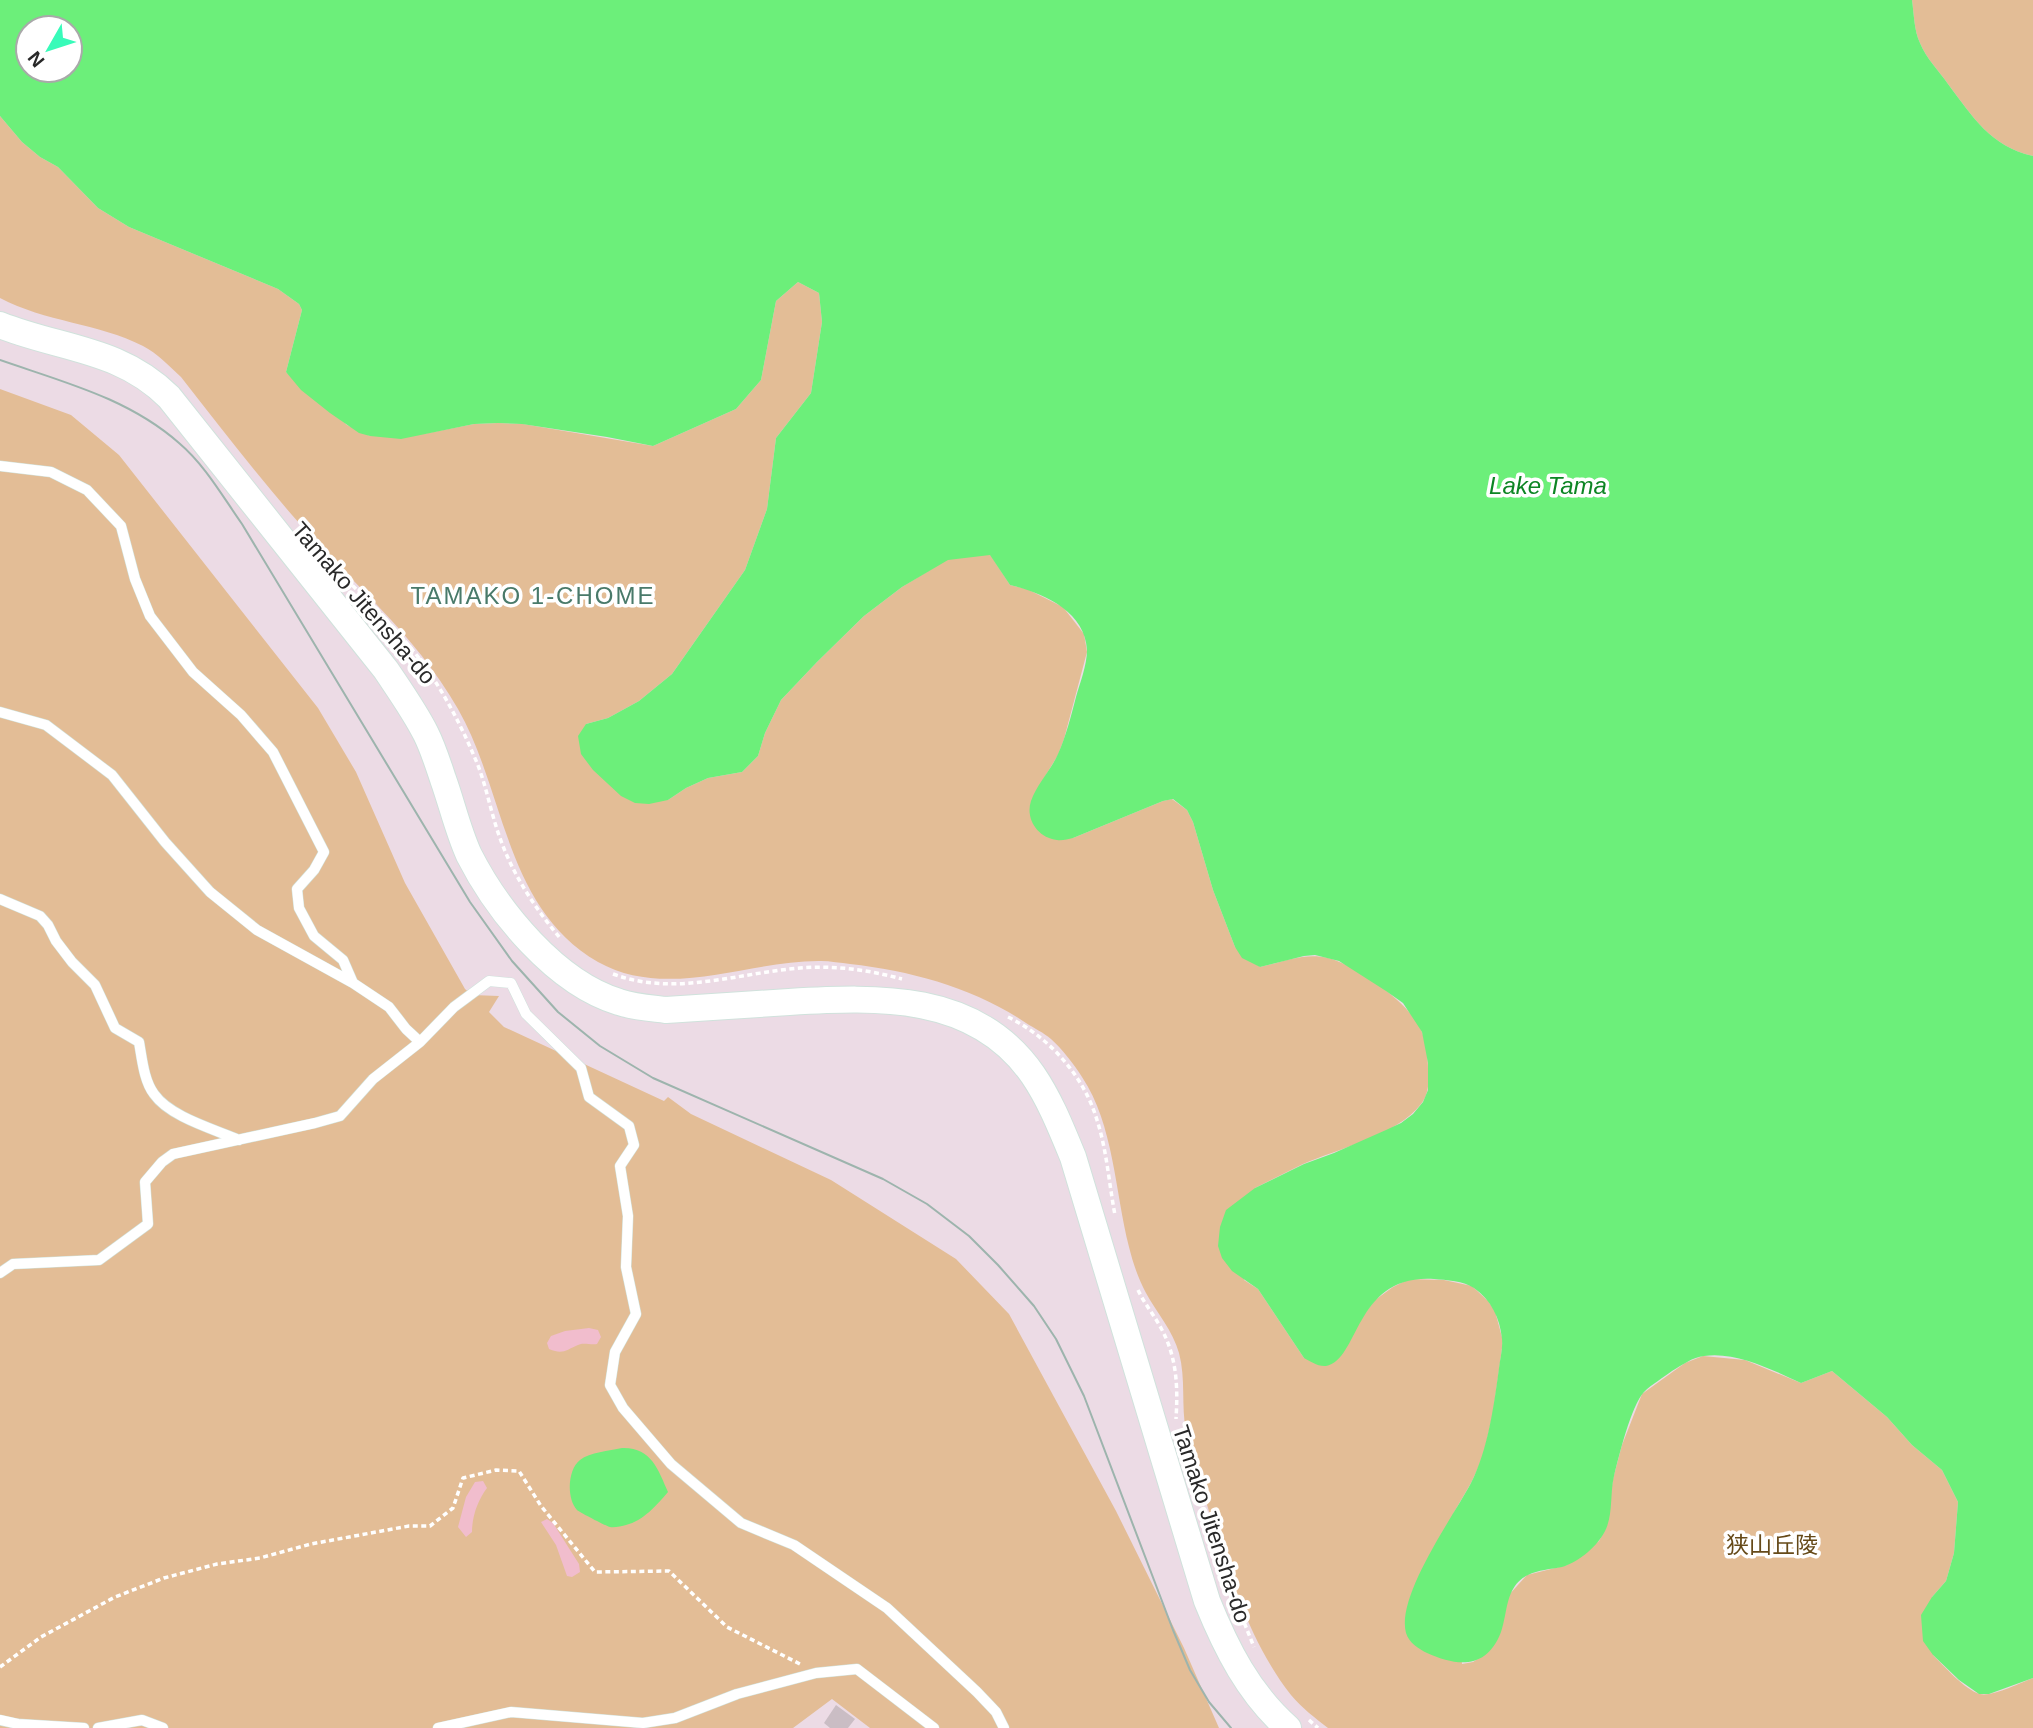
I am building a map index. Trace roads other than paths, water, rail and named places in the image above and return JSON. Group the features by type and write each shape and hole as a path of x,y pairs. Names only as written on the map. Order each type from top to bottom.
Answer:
{"street":[{"path":"0,325 110,358 144,375 169,397 407,700 426,734 469,854 479,871 519,929 575,981 618,1002 666,1010 849,999 930,1006 970,1020 1003,1042 1019,1058 1044,1093 1073,1157 1215,1619 1233,1658 1262,1702 1296,1722"}],"lane":[{"path":"0,466 51,472 87,490 121,526 135,579 150,616 193,672 241,715 273,752 324,852 314,870 296,889 299,908 314,936 343,960 353,983"},
{"path":"0,712 46,725 112,775 165,842 210,892 257,930 353,983 389,1007 420,1042"},
{"path":"0,900 40,916 48,925 72,962 95,985 115,1028 139,1042 143,1067 153,1094 171,1111 240,1140"},
{"path":"0,1273 13,1264 99,1260 148,1224 145,1182 162,1162 173,1154 340,1116 373,1079 420,1042 454,1007 489,981 511,983 526,1013 581,1068 589,1097 629,1126 634,1144 620,1166 628,1216 626,1266 636,1314 615,1352 610,1385 623,1408 671,1464 741,1523 794,1545 887,1608 977,1692 996,1712 1004,1728"},
{"path":"438,1728 511,1712 643,1723 675,1718 737,1694 816,1673 857,1669 934,1728"},
{"path":"0,1720 18,1724 84,1728"},
{"path":"98,1728 142,1720 163,1728"}],"water":[{"name":"Lake Tama","path":"0,0 1912,0 1916,33 1923,49 1966,108 1994,138 2033,156 2033,1678 1989,1694 1979,1694 1959,1680 1933,1655 1923,1641 1921,1615 1946,1581 1954,1553 1958,1502 1942,1470 1912,1445 1887,1417 1832,1371 1801,1383 1754,1363 1716,1355 1688,1362 1644,1392 1630,1419 1622,1444 1613,1483 1610,1516 1603,1535 1582,1557 1562,1567 1532,1573 1515,1586 1508,1600 1501,1632 1488,1653 1470,1662 1450,1661 1427,1653 1412,1643 1406,1633 1405,1617 1409,1599 1428,1557 1471,1483 1486,1442 1502,1346 1501,1331 1494,1310 1480,1293 1465,1284 1434,1279 1408,1281 1388,1290 1374,1303 1337,1360 1320,1366 1304,1358 1258,1289 1232,1271 1222,1258 1218,1246 1220,1227 1226,1210 1255,1188 1401,1123 1413,1114 1423,1102 1428,1090 1428,1063 1422,1032 1403,1003 1339,961 1315,955 1260,967 1242,958 1235,947 1213,890 1193,822 1187,810 1173,799 1073,838 1057,840 1039,832 1030,814 1031,801 1055,760 1063,740 1083,674 1087,650 1079,625 1070,614 1036,593 1010,585 990,555 948,560 902,587 864,616 781,700 765,733 758,756 742,772 708,778 668,800 649,804 635,803 621,796 593,770 581,754 578,736 586,724 608,718 639,701 672,674 745,570 767,509 776,438 811,393 822,322 819,293 798,282 776,301 761,380 736,409 653,446 522,424 498,423 474,424 401,439 370,436 359,433 330,413 301,390 286,372 302,310 299,304 278,289 129,227 98,208 58,167 22,142 0,116"},
{"path":"622,1448 647,1455 657,1468 668,1492 638,1520 612,1527 577,1510 571,1498 570,1484 576,1464 584,1457"}],"tram line":[{"path":"0,360 117,403 159,427 197,461 242,524 470,902 512,961 558,1012 600,1046 653,1078 883,1179 927,1204 969,1236 998,1265 1034,1306 1056,1339 1084,1396 1190,1670 1209,1702 1231,1728"}],"district":[{"name":"TAMAKO 1-CHOME","path":"533,595"}],"park label":[{"name":"狭山丘陵","path":"1772,1545"}]}
